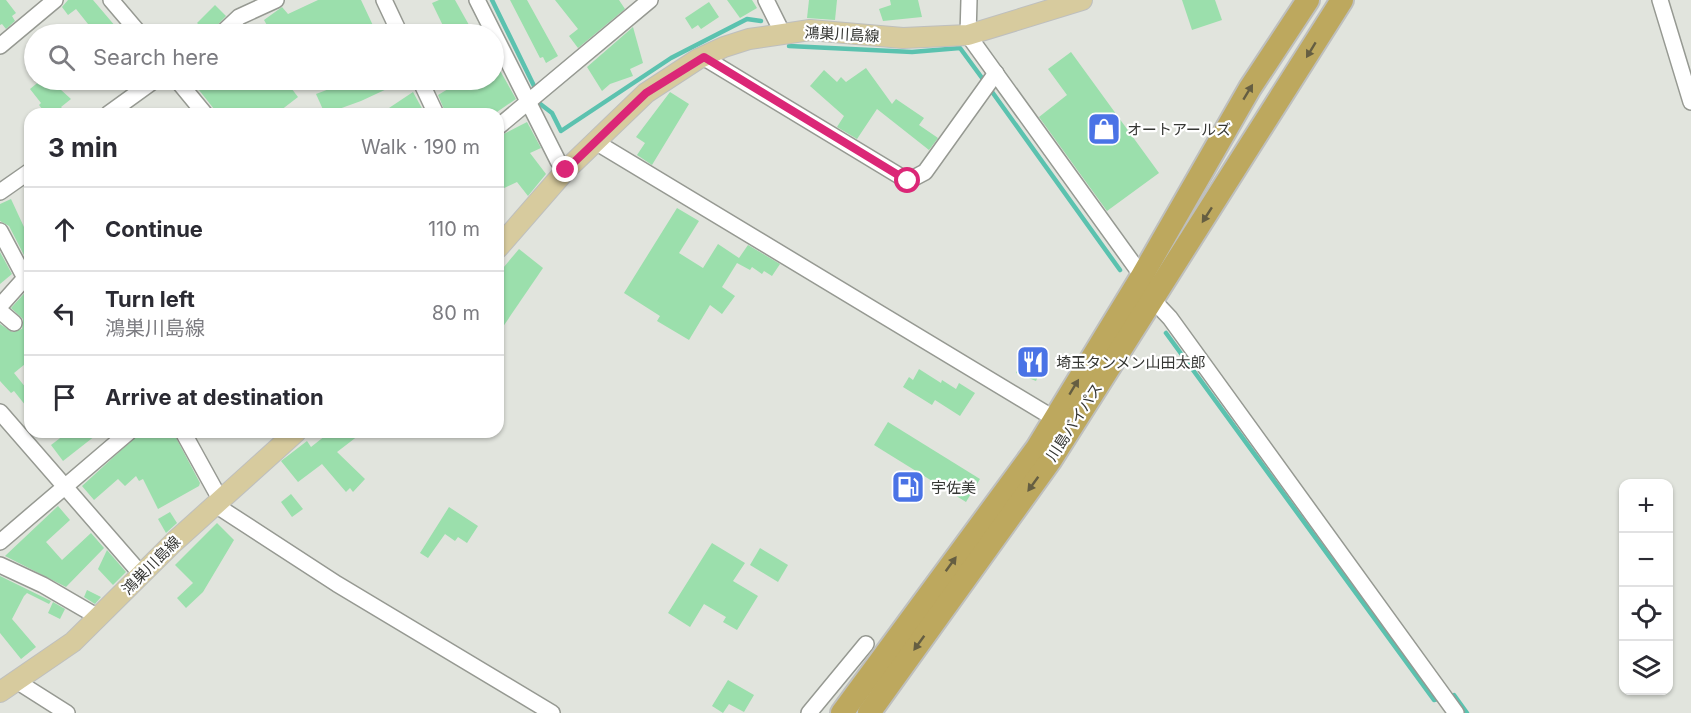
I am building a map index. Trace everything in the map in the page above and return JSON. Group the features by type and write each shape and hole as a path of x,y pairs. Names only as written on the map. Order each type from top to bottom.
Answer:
{"highway":[{"name":"川島バイパス","path":"842,713 1037,448 1142,276 1250,88 1308,0"},
{"name":"川島バイパス","path":"869,713 1050,460 1342,0"}],"main road":[{"name":"鴻巣川島線","path":"504,241 566,170 646,93 704,57 749,39 782,32 810,30 903,38 969,35 1082,0"},
{"name":"鴻巣川島線","path":"0,692 18,682 73,642 217,502 289,438"}],"street":[{"path":"26,24 55,0"},
{"path":"111,0 131,24"},
{"path":"232,24 239,17 276,0"},
{"path":"384,0 395,24"},
{"path":"477,0 489,24"},
{"path":"504,121 650,0"},
{"path":"766,0 782,32"},
{"path":"969,0 969,35 1142,276"},
{"path":"1660,0 1691,102"},
{"path":"0,46 24,26"},
{"path":"504,53 558,161 566,170"},
{"path":"704,57 908,181 925,172 996,73"},
{"path":"116,108 141,90"},
{"path":"188,90 201,108"},
{"path":"425,90 433,108"},
{"path":"594,141 1054,419"},
{"path":"0,192 24,175"},
{"path":"0,231 24,276"},
{"path":"0,306 24,279"},
{"path":"1153,300 1170,318 1456,713"},
{"path":"0,311 14,323"},
{"path":"0,412 141,574"},
{"path":"0,542 122,438"},
{"path":"186,438 217,502 337,584 552,713"},
{"path":"0,565 43,585 98,617"},
{"path":"809,713 866,644"},
{"path":"18,682 67,713"}],"building":[{"path":"0,0 6,0 16,13 12,16 15,21 6,29 2,24 0,25"},
{"path":"68,0 93,0 113,24 88,24 76,9 68,15 62,7"},
{"path":"318,0 361,0 372,24 266,24 264,20 282,7 288,14"},
{"path":"439,0 455,0 468,24 442,24 432,3"},
{"path":"510,0 527,0 558,56 546,63 543,57 540,58"},
{"path":"555,0 619,0 625,9 578,48 569,36 578,29"},
{"path":"727,0 752,0 757,8 740,18"},
{"path":"809,0 837,0 835,20 807,18"},
{"path":"890,0 918,0 922,17 883,21 879,9 891,5"},
{"path":"1182,0 1215,0 1222,20 1192,30"},
{"path":"709,2 719,17 701,29 698,25 692,29 685,18"},
{"path":"215,5 226,16 218,24 197,23"},
{"path":"633,27 643,63 630,69 633,76 610,84 602,91 587,67"},
{"name":"オートアールズ","path":"1071,52 1159,173 1107,211 1039,117 1067,95 1048,69"},
{"path":"866,68 892,104 896,99 924,118 919,125 938,138 929,150 877,109 857,139 837,127 844,116 810,86 824,70 837,82 841,77 846,82"},
{"path":"504,78 516,99 503,108 443,108 438,95 446,90 504,90"},
{"path":"31,90 61,90 71,99 62,108 41,108 39,105 41,103"},
{"path":"199,90 293,90 298,97 284,108 213,108"},
{"path":"327,90 385,90 342,108 322,108 316,94"},
{"path":"413,92 422,108 389,108"},
{"path":"670,92 689,104 652,165 637,155 645,143 636,137"},
{"path":"527,122 541,148 530,153 546,174 528,196 517,182 504,188 504,134"},
{"path":"11,199 24,227 24,255 9,226 0,221 0,204"},
{"path":"677,208 699,221 679,253 703,268 718,244 739,258 748,245 780,264 772,276 764,271 762,274 752,267 750,270 737,263 722,287 735,296 722,314 710,305 689,340 657,321 660,316 624,293"},
{"path":"519,249 543,268 504,325 504,267"},
{"path":"0,252 12,274 0,284"},
{"path":"24,294 24,365 14,373 24,386 24,404 14,391 11,393 0,381 0,324 12,332 22,329 23,319 11,308"},
{"name":"埼玉タンメン山田太郎","path":"1026,347 1047,355 1043,375 1039,374 1036,381 1016,373"},
{"path":"919,369 941,383 942,380 956,389 959,383 975,393 960,416 935,400 932,405 903,387 909,377 913,380"},
{"path":"888,422 980,479 966,502 874,445"},
{"path":"60,438 92,438 63,461 51,445"},
{"path":"134,438 176,438 200,483 199,486 158,509 143,479 139,481 136,476 125,486 118,479 94,500 82,486"},
{"path":"322,438 355,438 337,452 365,479 353,492 350,488 346,492 322,464 298,482 281,461 307,441 311,447"},
{"path":"291,494 303,509 292,517 281,502"},
{"path":"58,506 70,520 46,542 62,560 91,533 104,548 66,587 5,556"},
{"path":"449,507 478,526 467,543 458,537 455,541 445,534 428,558 420,553"},
{"path":"170,512 177,523 166,533 158,519"},
{"path":"217,523 234,540 203,592 186,608 177,598 193,583 175,565"},
{"path":"712,543 745,563 733,581 758,596 737,630 723,622 726,617 704,604 690,627 668,613"},
{"path":"760,548 788,565 778,582 750,565"},
{"path":"107,550 126,572 113,585 98,569"},
{"path":"0,576 51,601 49,604 27,593 12,619 36,647 21,659 0,633"},
{"path":"87,590 101,597 95,604 84,597"},
{"path":"53,602 65,609 60,619 48,613"},
{"path":"728,680 754,695 744,712 729,704 723,713 712,706"}],"waterway":[{"path":"492,0 504,24"},
{"path":"538,98 539,103 552,113 561,131 671,58 747,19 761,21"},
{"path":"504,25 536,90"},
{"path":"789,46 912,52 960,48 985,82"},
{"path":"990,89 1120,270"},
{"path":"1166,333 1434,700 1441,698"},
{"path":"1449,697 1454,695 1467,713"}],"place":[{"name":"オートアールズ","path":"1104,129"},
{"name":"埼玉タンメン山田太郎","path":"1033,362"},
{"name":"宇佐美","path":"908,487"}],"route":[{"path":"566,170 646,93 704,57 908,181"}]}
